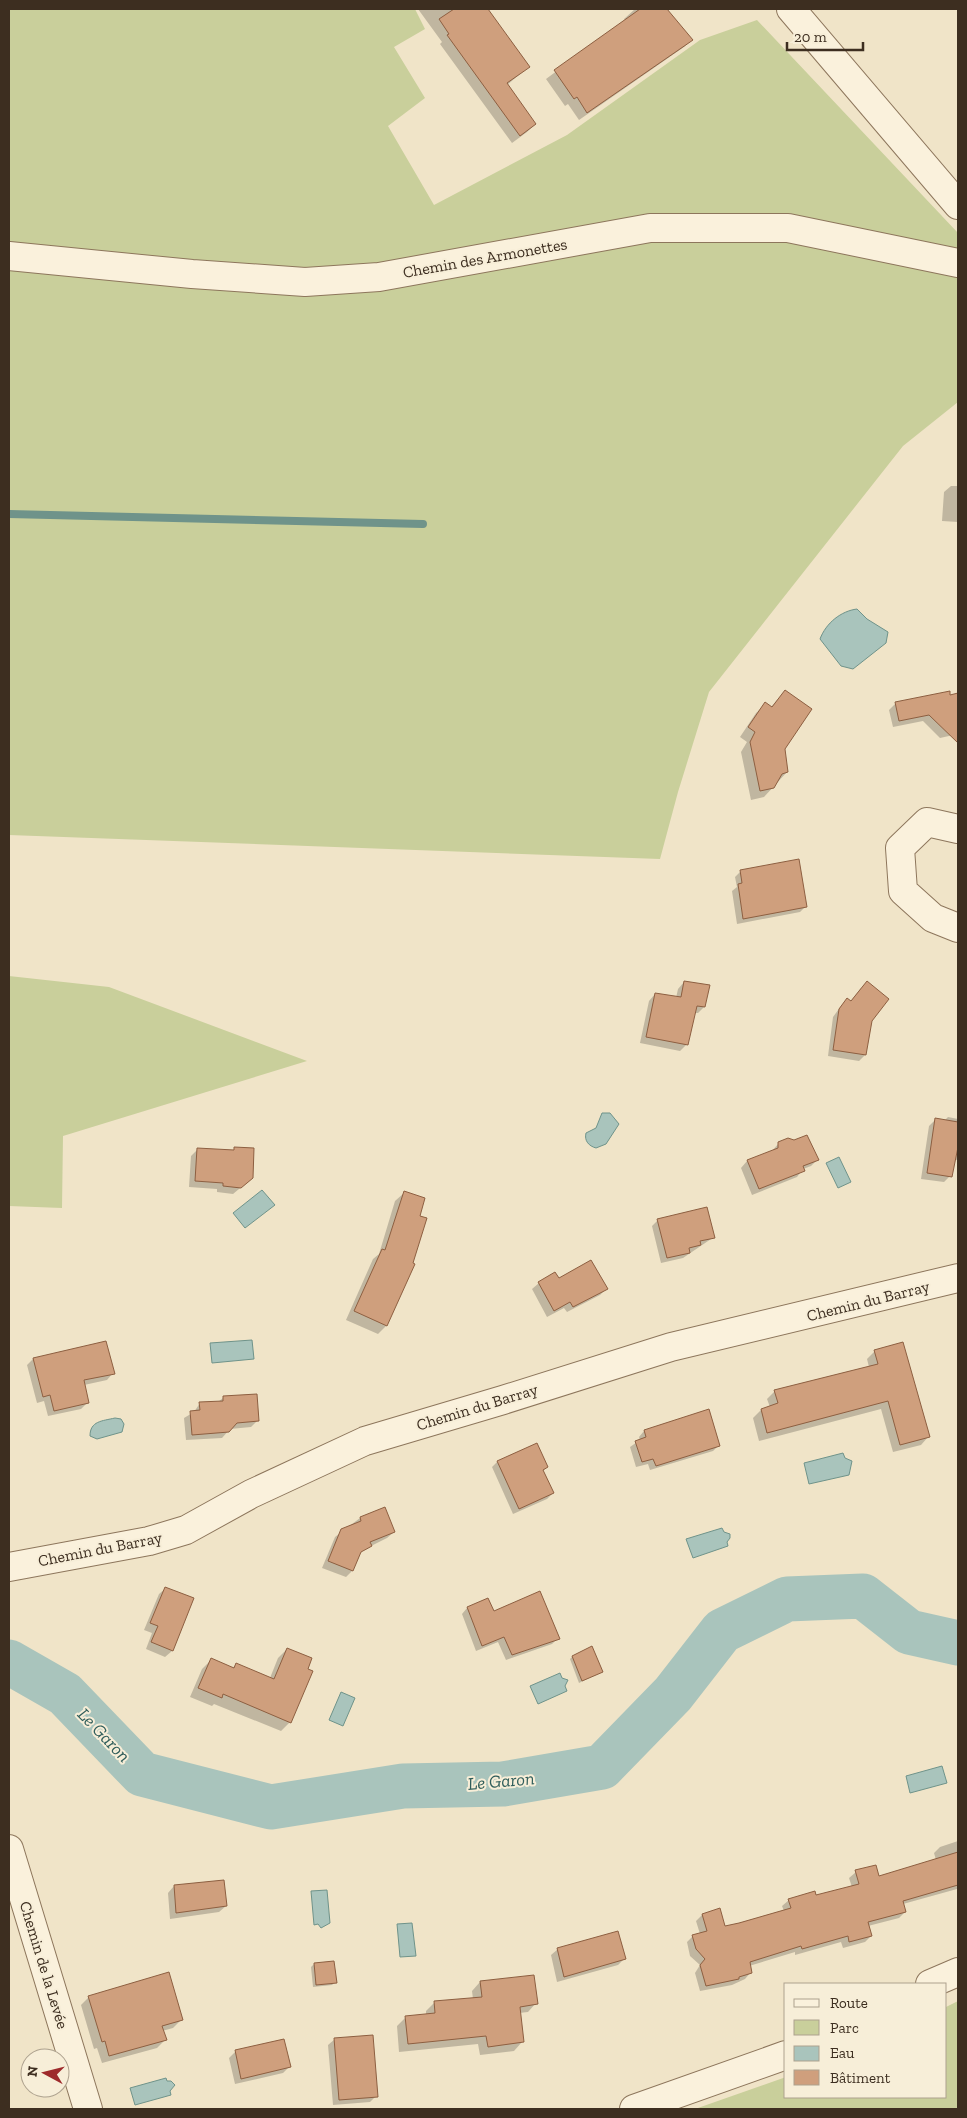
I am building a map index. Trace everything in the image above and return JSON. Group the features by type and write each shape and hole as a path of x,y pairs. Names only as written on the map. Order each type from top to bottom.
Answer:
{"street":[{"path":"791,9 958,204"},
{"name":"Chemin des Armonettes","path":"9,256 192,274 305,282 379,276 650,228 788,228 958,263"},
{"path":"958,829 927,822 900,848 903,891 933,918 958,928"},
{"name":"Chemin du Barray","path":"9,1567 149,1541 186,1530 251,1494 364,1440 503,1400 671,1347 958,1278"},
{"name":"Chemin de la Levée","path":"9,1849 88,2109"},
{"path":"932,1983 958,1972"},
{"path":"634,2109 784,2056"}],"green space":[{"path":"9,9 415,9 425,29 394,47 425,98 388,126 434,205 567,135 700,40 757,20 958,233 958,402 903,446 709,692 678,792 660,859 9,835"},
{"path":"9,976 109,987 307,1061 63,1136 62,1208 9,1206"},
{"path":"958,2001 958,2109 695,2109 784,2078 784,2098 947,2098 947,2006"}],"water":[{"path":"857,609 867,619 888,632 886,643 853,669 841,666 820,639 830,623 845,612"},
{"path":"602,1113 610,1113 619,1124 606,1144 596,1148 588,1143 586,1133 596,1128"},
{"path":"839,1157 851,1182 838,1188 826,1163"},
{"path":"262,1190 275,1205 245,1228 233,1213"},
{"path":"252,1340 254,1359 212,1363 210,1343"},
{"path":"115,1418 121,1419 124,1424 122,1432 97,1439 90,1436 92,1427 98,1422"},
{"path":"843,1453 845,1458 852,1461 849,1475 809,1484 804,1463"},
{"path":"722,1528 724,1532 730,1534 727,1542 728,1546 693,1558 686,1539"},
{"path":"560,1673 562,1678 568,1680 565,1686 567,1691 538,1704 530,1686"},
{"path":"341,1692 355,1698 343,1726 329,1720"},
{"path":"942,1766 947,1783 910,1793 906,1776"},
{"path":"327,1890 330,1923 321,1928 318,1924 314,1925 311,1891"},
{"path":"412,1923 416,1956 400,1957 397,1924"},
{"path":"166,2078 167,2081 171,2081 175,2085 170,2091 171,2095 135,2105 130,2088"}],"building":[{"path":"454,9 488,9 530,67 507,83 536,124 520,136 447,35 449,34 439,19"},
{"path":"640,9 667,9 693,40 587,113 577,97 574,99 554,70"},
{"path":"785,690 812,709 785,749 788,772 782,774 774,788 760,791 750,742 755,732 748,727 765,702 772,707"},
{"path":"950,691 950,695 958,693 958,743 929,715 899,721 895,702"},
{"path":"799,859 807,907 743,919 738,884 742,883 740,870"},
{"path":"684,981 710,985 705,1007 697,1006 688,1045 646,1037 655,993 681,997"},
{"path":"867,981 889,999 872,1021 866,1055 833,1050 839,1009 847,998 851,1001"},
{"path":"935,1118 958,1122 958,1147 952,1177 927,1173"},
{"path":"807,1135 819,1160 803,1166 805,1171 759,1189 747,1160 778,1148 778,1142 788,1138 794,1140"},
{"path":"234,1147 254,1148 253,1178 241,1188 223,1186 223,1183 195,1181 197,1148 234,1150"},
{"path":"404,1191 425,1198 420,1216 427,1218 413,1263 415,1264 387,1326 354,1311 382,1249 385,1250"},
{"path":"707,1207 715,1238 700,1241 701,1245 689,1248 690,1253 667,1258 657,1219"},
{"path":"591,1260 608,1289 573,1307 570,1302 554,1311 538,1282 555,1272 559,1278"},
{"path":"106,1341 115,1374 84,1380 89,1403 54,1411 50,1395 43,1397 33,1358"},
{"path":"903,1342 930,1437 900,1445 888,1401 767,1433 761,1409 778,1403 774,1390 878,1364 874,1350"},
{"path":"257,1394 259,1421 237,1423 229,1432 192,1435 190,1411 200,1410 199,1402 223,1401 223,1396"},
{"path":"709,1409 720,1446 656,1466 653,1459 642,1462 635,1441 646,1437 644,1430"},
{"path":"537,1443 548,1467 543,1470 554,1493 519,1509 497,1461"},
{"path":"385,1507 395,1532 370,1542 372,1546 361,1552 353,1571 328,1561 341,1529 361,1521 360,1517"},
{"path":"165,1587 194,1598 173,1651 151,1642 158,1626 150,1623"},
{"path":"540,1591 560,1639 512,1655 504,1637 482,1646 467,1607 488,1598 494,1611"},
{"path":"592,1646 603,1672 582,1681 572,1656"},
{"path":"287,1648 312,1658 308,1669 313,1671 291,1723 223,1694 222,1698 198,1688 211,1658 234,1668 236,1663 274,1679"},
{"path":"958,1852 958,1885 903,1901 906,1912 868,1922 872,1936 849,1942 848,1936 802,1949 801,1946 750,1962 752,1973 739,1977 739,1979 706,1986 700,1965 705,1959 696,1949 692,1935 707,1931 702,1914 720,1908 725,1926 739,1923 791,1908 788,1899 815,1891 816,1895 859,1884 855,1870 876,1865 879,1876"},
{"path":"224,1880 227,1906 176,1913 174,1885"},
{"path":"618,1931 626,1959 564,1977 557,1948"},
{"path":"334,1961 337,1983 316,1985 314,1963"},
{"path":"169,1972 183,2020 162,2026 167,2040 109,2056 105,2041 102,2042 88,1996"},
{"path":"534,1975 538,2004 520,2007 524,2042 488,2047 486,2036 408,2044 405,2016 435,2013 434,2001 482,1997 480,1981"},
{"path":"373,2035 378,2097 339,2100 334,2038"},
{"path":"284,2039 291,2067 241,2079 235,2050"}],"waterway":[{"path":"9,514 423,524"},
{"name":"Le Garon","path":"9,1662 65,1694 142,1774 271,1807 403,1786 503,1784 602,1767 673,1694 722,1631 787,1599 863,1596 909,1632 958,1643"}]}
